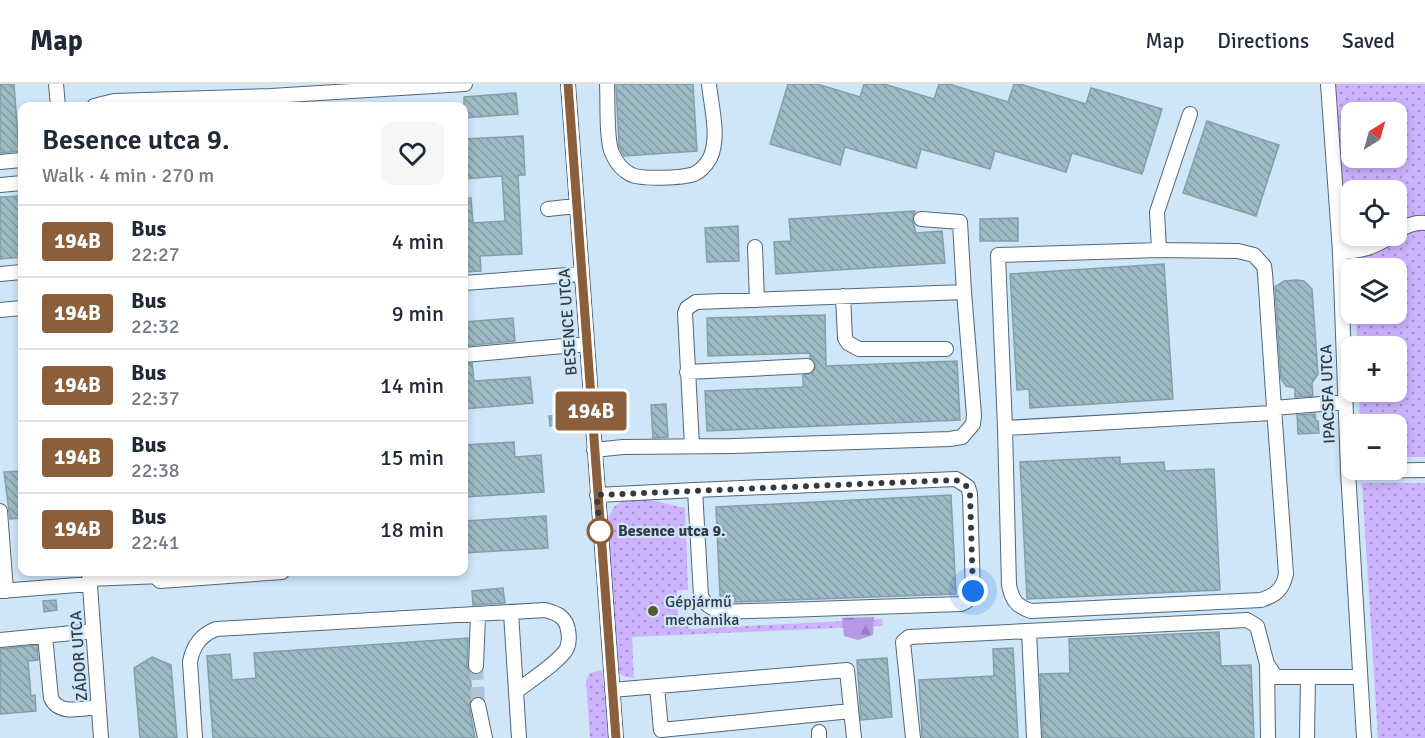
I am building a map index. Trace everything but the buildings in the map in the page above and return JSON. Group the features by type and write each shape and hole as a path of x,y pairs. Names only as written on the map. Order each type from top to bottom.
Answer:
{"street":[{"path":"56,84 58,102"},
{"path":"110,102 271,96 465,84"},
{"name":"BESENCE UTCA","path":"568,84 616,738"},
{"path":"607,84 611,150 622,169 640,178 691,175 705,164 710,156 714,132 709,84"},
{"name":"IPACSFA UTCA","path":"1328,84 1340,252 1343,336"},
{"path":"1159,250 1157,213 1190,114"},
{"path":"0,162 18,160"},
{"path":"0,185 18,183"},
{"path":"548,209 576,207"},
{"path":"594,450 962,437 973,424 974,415 960,222 921,219"},
{"path":"1407,226 1418,222 1425,223"},
{"path":"1340,252 1361,251 1376,246"},
{"path":"755,247 757,300"},
{"path":"1159,250 1247,252 1254,255 1263,266 1274,410 1286,574 1281,589 1269,598 1031,611 1012,599 1009,585 998,255 1159,250"},
{"path":"0,274 18,272"},
{"path":"468,283 581,274"},
{"path":"692,446 685,313 687,308 696,302 964,292"},
{"path":"843,296 845,338 848,343 859,349 946,350"},
{"path":"0,310 18,308"},
{"path":"468,355 586,344"},
{"path":"687,372 807,366"},
{"path":"1005,428 1274,410 1345,402"},
{"name":"IPACSFA UTCA","path":"1345,402 1346,414"},
{"path":"1407,470 1425,470"},
{"path":"597,495 695,490 956,480 968,487 970,494 973,591 967,601 961,604 721,612 711,608 701,596 695,490"},
{"name":"IPACSFA UTCA","path":"1349,480 1364,738"},
{"path":"0,511 3,591 89,578 158,576 160,581 228,576"},
{"name":"ZÁDOR UTCA","path":"89,578 101,738"},
{"path":"195,738 190,662 196,644 207,633 216,629 545,610 562,617 569,632 568,647 517,691"},
{"path":"511,613 519,738"},
{"path":"476,666 478,615"},
{"path":"913,738 903,642 909,637 1247,620 1257,626 1272,681 1268,738"},
{"path":"0,640 93,631"},
{"path":"1029,631 1034,738"},
{"path":"45,636 53,703 64,710 99,707"},
{"path":"612,690 848,670 854,738"},
{"path":"1272,681 1308,677 1360,676"},
{"path":"1307,738 1308,677"},
{"path":"657,687 661,730 851,711"},
{"path":"478,705 484,738"}],"shaded area":[{"path":"1328,84 1425,84 1425,457 1407,457 1407,414 1360,414 1359,402 1407,402 1407,336 1357,336 1356,324 1407,324 1407,258 1353,258 1353,252 1340,252"},
{"path":"1362,483 1425,483 1425,738 1378,738"},
{"path":"623,500 650,500 685,508 688,590 677,590 678,616 687,616 689,629 882,619 883,626 632,637 634,678 623,676 616,671 607,520 614,507"},
{"path":"602,670 609,738 590,738 586,680 590,673"}],"green space":[{"path":"874,617 873,635 858,640 844,636 842,618"}],"tunnel":[{"path":"476,666 478,705"}],"bus line":[{"name":"194B","path":"568,84 616,738"}],"place":[{"name":"Besence utca 9.","path":"600,531"},
{"name":"Gépjármű mechanika","path":"653,611"}],"route":[{"path":"600,531 600,538 597,495 956,480 968,487 970,494 973,591"}]}
